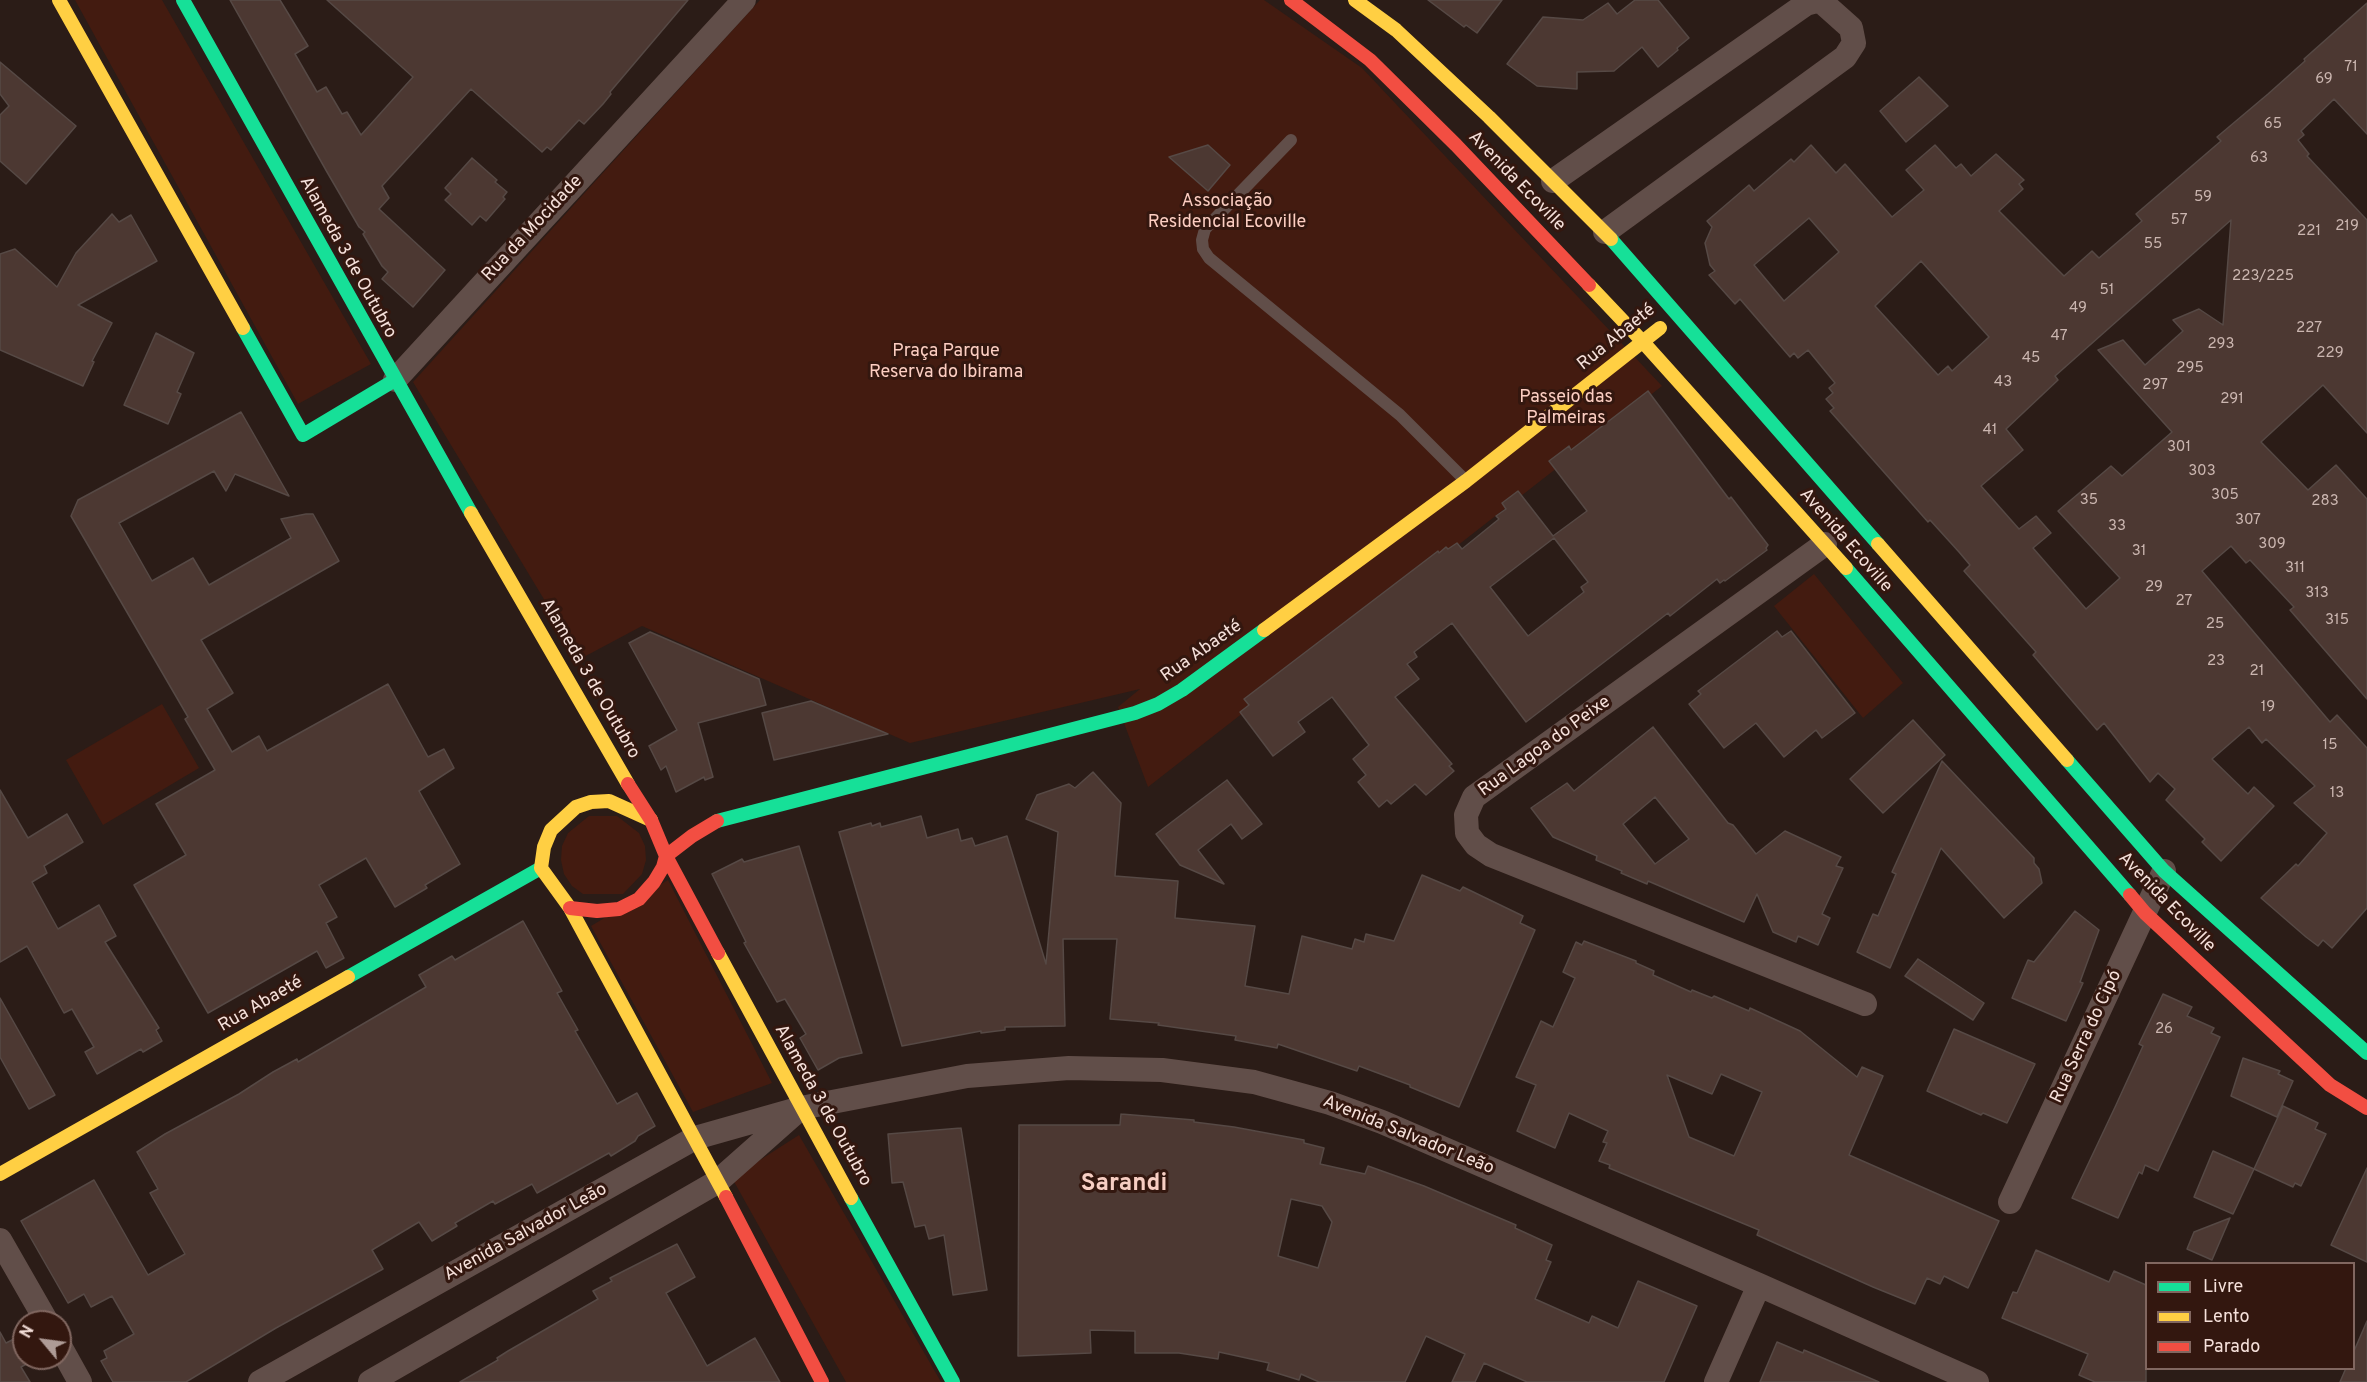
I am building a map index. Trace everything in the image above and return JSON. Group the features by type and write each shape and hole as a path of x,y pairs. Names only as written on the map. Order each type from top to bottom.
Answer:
{"street":[{"name":"Rua da Mocidade","path":"59,0 303,435 395,380 744,0"},
{"name":"Alameda 3 de Outubro","path":"183,0 610,764 651,820 666,856 801,1108 953,1382"},
{"name":"Avenida Ecoville","path":"1291,0 1370,60 1460,142 1825,544 2145,913 2330,1085 2367,1108"},
{"name":"Avenida Ecoville","path":"1355,0 1396,30 1485,120 1553,181 1605,232 2164,871 2367,1053"},
{"path":"1553,181 1806,4 1817,1 1822,3 1851,28 1854,43 1845,57 1605,232"},
{"name":"Rua Abaeté","path":"666,856 717,821 1135,713 1158,704 1182,690 1466,481 1677,313"},
{"name":"Rua Lagoa do Peixe","path":"1825,544 1474,797 1466,815 1467,833 1476,845 1491,855 1865,1004"},
{"path":"591,802 602,785"},
{"path":"651,820 609,801 591,802 576,807 550,831 544,847 541,868 570,908 695,1138 822,1382"},
{"path":"570,908 597,911 619,909 639,899 654,882 663,867 666,856"},
{"name":"Rua Abaeté","path":"0,1174 541,868"},
{"name":"Rua Serra do Cipó","path":"2010,1202 2164,871"},
{"name":"Avenida Salvador Leão","path":"260,1382 695,1138 801,1108 967,1076 1069,1068 1162,1070 1254,1082 1330,1103 1383,1122 1977,1382"},
{"path":"370,1382 717,1182 801,1108"},
{"path":"0,1240 39,1310"},
{"path":"1716,1382 1759,1285"},
{"path":"72,1368 80,1382"}],"lane":[{"path":"1291,140 1205,229 1202,240 1203,249 1209,258 1401,415 1466,481"}],"green space":[{"path":"75,0 162,0 371,364 298,404"},
{"name":"Praça Parque Reserva do Ibirama","path":"760,0 1264,0 1362,68 1662,386 1148,787 1118,707 1140,689 910,743 642,626 580,659 413,382"},
{"path":"1814,574 1903,683 1863,718 1774,606"},
{"path":"162,704 199,768 103,825 66,760"},
{"path":"589,816 617,816 639,833 645,846 646,860 642,874 623,894 583,894 572,886 564,874 561,860 562,846 568,833"},
{"path":"668,880 772,1083 693,1112 591,926"},
{"path":"799,1135 941,1382 846,1382 732,1178"}],"building":[{"path":"230,0 280,0 308,46 295,54 317,92 326,87 342,114 347,112 361,135 413,77 327,0 688,0 610,92 611,94 603,104 584,124 579,120 551,150 547,147 542,152 471,89 382,186 389,198 379,209 445,270 413,307 382,279 388,272 363,234 365,232 359,227"},
{"path":"1428,0 1502,0 1477,33 1466,25 1464,27"},
{"path":"1635,0 1658,0 1689,38 1658,67 1642,47 1614,71 1577,72 1577,89 1537,86 1507,64 1543,17 1583,20 1608,3 1617,14"},
{"path":"2367,3 2367,134 2334,99 2301,131 2304,135 2298,140 2309,154 2307,156 2367,220 2367,433 2323,385 2261,442 2308,490 2336,465 2367,499 2367,699 2290,610 2294,607 2250,560 2246,563 2231,546 2202,571 2330,722 2337,715 2367,748 2367,908 2332,948 2323,940 2318,946 2261,898 2296,864 2298,866 2327,833 2294,803 2315,786 2266,739 2262,743 2249,727 2212,759 2248,794 2254,787 2274,806 2221,861 2202,842 2205,839 2166,800 2175,789 2158,773 2150,782 2104,723 2097,730 2033,655 2036,652 1964,571 1970,565 1930,520 1928,522 1830,411 1834,408 1826,399 1833,393 1829,388 1835,383 1808,350 1798,358 1794,353 1790,357 1740,299 1735,304 1709,275 1715,271 1710,265 1705,243 1712,227 1707,221 1749,185 1754,191 1791,159 1794,162 1811,145 1836,173 1845,164 1892,217 1924,190 1906,170 1935,145 1956,168 1961,164 1971,176 1996,154 2024,180 2019,184 2023,189 1999,211 2064,276 2092,251 2099,258 2142,221 2136,214 2221,141 2217,137 2305,61 2304,59","holes":["1809,218 1839,252 1784,301 1754,265","2231,220 2223,325 2199,309 2173,320 2183,331 2145,365 2123,340 2098,350 2172,432 2122,476 2111,466 2058,511 2120,578 2086,609 2033,548 2051,533 2036,516 2019,529 1981,486 2023,450 2006,429 2058,380 2055,376","1921,261 1989,337 1952,371 1948,366 1938,375 1875,306"]},
{"path":"0,62 76,126 26,184 0,161 0,115 9,106 0,94"},
{"path":"1919,77 1948,106 1906,142 1880,111"},
{"path":"1208,145 1230,165 1208,191 1169,157"},
{"path":"472,158 507,192 503,197 505,199 486,221 480,216 472,225 445,200 451,194 445,188"},
{"path":"112,214 119,222 131,215 157,261 78,305 112,323 92,361 94,362 83,386 0,350 0,254 15,249 57,287 76,253"},
{"path":"156,333 194,353 177,392 181,394 168,424 124,405"},
{"path":"1648,391 1729,499 1731,497 1768,545 1767,550 1725,581 1720,583 1717,579 1670,616 1668,613 1526,722 1452,623 1414,652 1417,657 1407,664 1419,679 1395,697 1452,764 1449,766 1454,771 1426,795 1415,784 1391,804 1387,800 1379,807 1358,782 1366,775 1353,759 1369,745 1332,697 1298,722 1305,732 1273,756 1240,712 1249,705 1244,699 1438,551 1439,553 1446,547 1448,549 1457,543 1462,549 1499,519 1496,516 1506,509 1502,503 1518,491 1553,536 1587,511 1549,461 1569,446 1571,450","holes":["1554,538 1588,582 1581,587 1584,592 1528,636 1490,587"]},
{"path":"241,412 289,496 235,474 226,491 214,471 119,523 152,581 193,558 209,585 291,538 281,519 306,514 313,514 339,561 201,640 233,693 207,709 232,752 259,736 267,751 388,684 428,757 444,749 454,768 419,791 460,864 425,885 427,888 395,907 366,858 319,885 337,917 326,923 344,958 326,968 317,951 208,1013 134,885 186,855 156,804 215,770 185,719 188,717 71,516 78,500"},
{"path":"1777,631 1782,637 1791,631 1855,713 1822,738 1816,730 1784,757 1756,723 1724,748 1689,704 1701,694 1698,691"},
{"path":"650,632 759,679 766,705 698,723 713,777 705,780 704,777 676,792 666,766 661,770 649,746 677,730 629,643"},
{"path":"811,701 888,734 774,760 762,713"},
{"path":"1913,720 1945,755 1883,813 1850,779"},
{"path":"1653,727 1728,823 1733,825 1756,854 1785,831 1841,857 1836,866 1843,868 1822,914 1830,918 1818,945 1798,936 1796,942 1773,932 1757,894 1744,922 1648,881 1647,884 1621,873 1622,871 1596,860 1597,856 1553,837 1531,808 1567,783 1574,791","holes":["1655,797 1689,839 1655,864 1623,824"]},
{"path":"1942,761 2034,858 2042,883 2004,918 1941,848 1890,968 1857,952 1873,914 1878,916 1896,874 1892,872"},
{"path":"1093,772 1121,803 1115,876 1178,881 1175,918 1255,926 1245,986 1289,994 1302,936 1352,949 1355,939 1364,942 1366,934 1394,941 1422,875 1460,891 1463,887 1523,916 1520,923 1535,930 1459,1107 1359,1066 1357,1071 1278,1044 1277,1048 1235,1040 1236,1036 1158,1025 1159,1023 1110,1019 1117,939 1063,939 1065,1026 1005,1027 1005,1030 981,1033 981,1031 902,1046 839,832 871,823 872,826 880,823 881,827 921,816 927,838 958,829 961,841 972,838 975,846 1007,836 1046,964 1058,832 1026,819 1037,795 1069,784 1075,788"},
{"path":"1227,780 1262,824 1242,839 1231,824 1198,850 1224,884 1180,865 1156,834"},
{"path":"0,790 28,838 67,814 83,842 44,866 47,873 32,882 58,929 99,905 116,936 105,942 159,1028 156,1030 162,1041 143,1052 141,1049 97,1074 85,1052 94,1047 72,1009 64,1013 27,946 0,962"},
{"path":"799,846 862,1053 839,1058 818,1070 800,1038 806,1034 785,999 777,1002 744,943 746,942 712,874 742,859 744,862"},
{"path":"2075,911 2099,930 2080,982 2083,983 2066,1021 2012,998 2028,960 2034,962"},
{"path":"523,921 562,991 557,993 578,1030 575,1031 617,1104 637,1093 655,1126 611,1156 609,1153 537,1193 532,1184 495,1204 493,1201 455,1223 457,1226 432,1241 419,1222 372,1250 383,1269 276,1328 186,1382 113,1382 101,1361 107,1358 104,1351 134,1334 112,1296 91,1307 84,1294 68,1303 21,1221 94,1180 148,1275 185,1254 150,1193 158,1189 137,1152 273,1072 297,1059 298,1062 426,987 419,975 452,956 455,960"},
{"path":"1584,941 1636,961 1654,971 1653,975 1691,992 1692,990 1712,998 1714,996 1749,1011 1750,1008 1800,1031 1857,1077 1862,1067 1883,1076 1849,1155 1999,1221 1968,1288 1944,1276 1940,1284 1927,1278 1915,1304 1873,1287 1757,1235 1759,1230 1609,1168 1610,1165 1599,1161 1607,1143 1603,1142 1608,1131 1569,1113 1555,1148 1517,1131 1536,1085 1516,1077 1541,1021 1553,1027 1575,978 1563,972 1576,942 1582,945","holes":["1721,1074 1762,1092 1734,1156 1689,1137 1667,1075 1712,1094"]},
{"path":"1918,959 1984,1003 1973,1020 1905,976"},
{"path":"2163,994 2192,1007 2187,1016 2214,1028 2211,1033 2220,1037 2158,1171 2145,1165 2142,1174 2139,1172 2118,1218 2072,1198 2143,1046 2139,1044"},
{"path":"0,998 55,1095 29,1109 0,1057"},
{"path":"1954,1029 2035,1064 2007,1123 1983,1113 1981,1115 1927,1091"},
{"path":"2243,1058 2280,1071 2278,1074 2293,1081 2277,1117 2231,1096"},
{"path":"2283,1106 2318,1123 2315,1129 2326,1134 2301,1186 2295,1183 2293,1187 2254,1169"},
{"path":"1121,1114 1194,1120 1194,1122 1304,1140 1304,1143 1324,1148 1320,1164 1365,1174 1368,1166 1424,1186 1516,1225 1515,1228 1552,1245 1546,1260 1551,1262 1535,1299 1589,1323 1592,1316 1618,1328 1638,1281 1697,1306 1664,1382 1527,1382 1484,1363 1475,1382 1452,1382 1465,1354 1426,1336 1405,1382 1319,1382 1301,1374 1299,1380 1267,1370 1269,1363 1219,1352 1218,1359 1179,1353 1135,1353 1135,1331 1090,1330 1091,1353 1018,1356 1019,1125 1120,1125","holes":["1291,1199 1322,1206 1332,1222 1318,1268 1278,1256"]},
{"path":"961,1128 987,1290 953,1295 944,1235 929,1239 925,1225 915,1227 903,1182 892,1183 888,1134"},
{"path":"2213,1151 2254,1169 2233,1214 2194,1197"},
{"path":"2367,1168 2367,1262 2331,1245"},
{"path":"2230,1218 2212,1260 2187,1249 2194,1232"},
{"path":"677,1244 695,1277 666,1293 707,1366 755,1338 780,1382 460,1382 498,1360 497,1358 508,1351 598,1299 593,1291 612,1281 610,1278"},
{"path":"2036,1250 2109,1282 2114,1271 2145,1285 2146,1382 2095,1382 2079,1375 2088,1354 2002,1318 2013,1292 2017,1293"},
{"path":"2367,1321 2367,1382 2340,1382 2345,1370 2355,1370 2355,1349"},
{"path":"0,1332 6,1343 12,1340 12,1370 23,1370 30,1382 0,1382"},
{"path":"1777,1342 1803,1353 1804,1350 1879,1382 1760,1382"}],"traffic: fast":[{"path":"183,0 471,513"},
{"path":"1611,239 1878,544"},
{"path":"243,328 303,435 395,380"},
{"path":"1846,568 2130,895"},
{"path":"717,821 1135,713 1158,704 1182,690 1264,630"},
{"path":"2067,760 2164,871 2367,1053"},
{"path":"348,977 541,868"},
{"path":"851,1198 953,1382"}],"traffic: slow":[{"path":"59,0 243,328"},
{"path":"1355,0 1396,30 1489,117 1611,239"},
{"path":"1589,285 1846,568"},
{"path":"1264,630 1466,481 1660,328"},
{"path":"471,513 628,784"},
{"path":"1878,544 2067,760"},
{"path":"541,868 544,847 551,830 576,807 591,802 609,801 651,820"},
{"path":"541,868 570,908 726,1197"},
{"path":"718,953 851,1198"},
{"path":"0,1174 348,977"}],"traffic: jam":[{"path":"1291,0 1370,60 1456,145 1589,285"},
{"path":"628,784 651,820 666,856 718,953"},
{"path":"570,908 597,911 619,909 639,899 654,882 663,867 666,856 717,821"},
{"path":"2130,895 2145,913 2330,1085 2367,1108"},
{"path":"726,1197 822,1382"}],"district":[{"name":"Sarandi","path":"1124,1185"}],"park label":[{"name":"Associação Residencial Ecoville","path":"1227,212"},
{"name":"Passeio das Palmeiras","path":"1566,408"}]}
